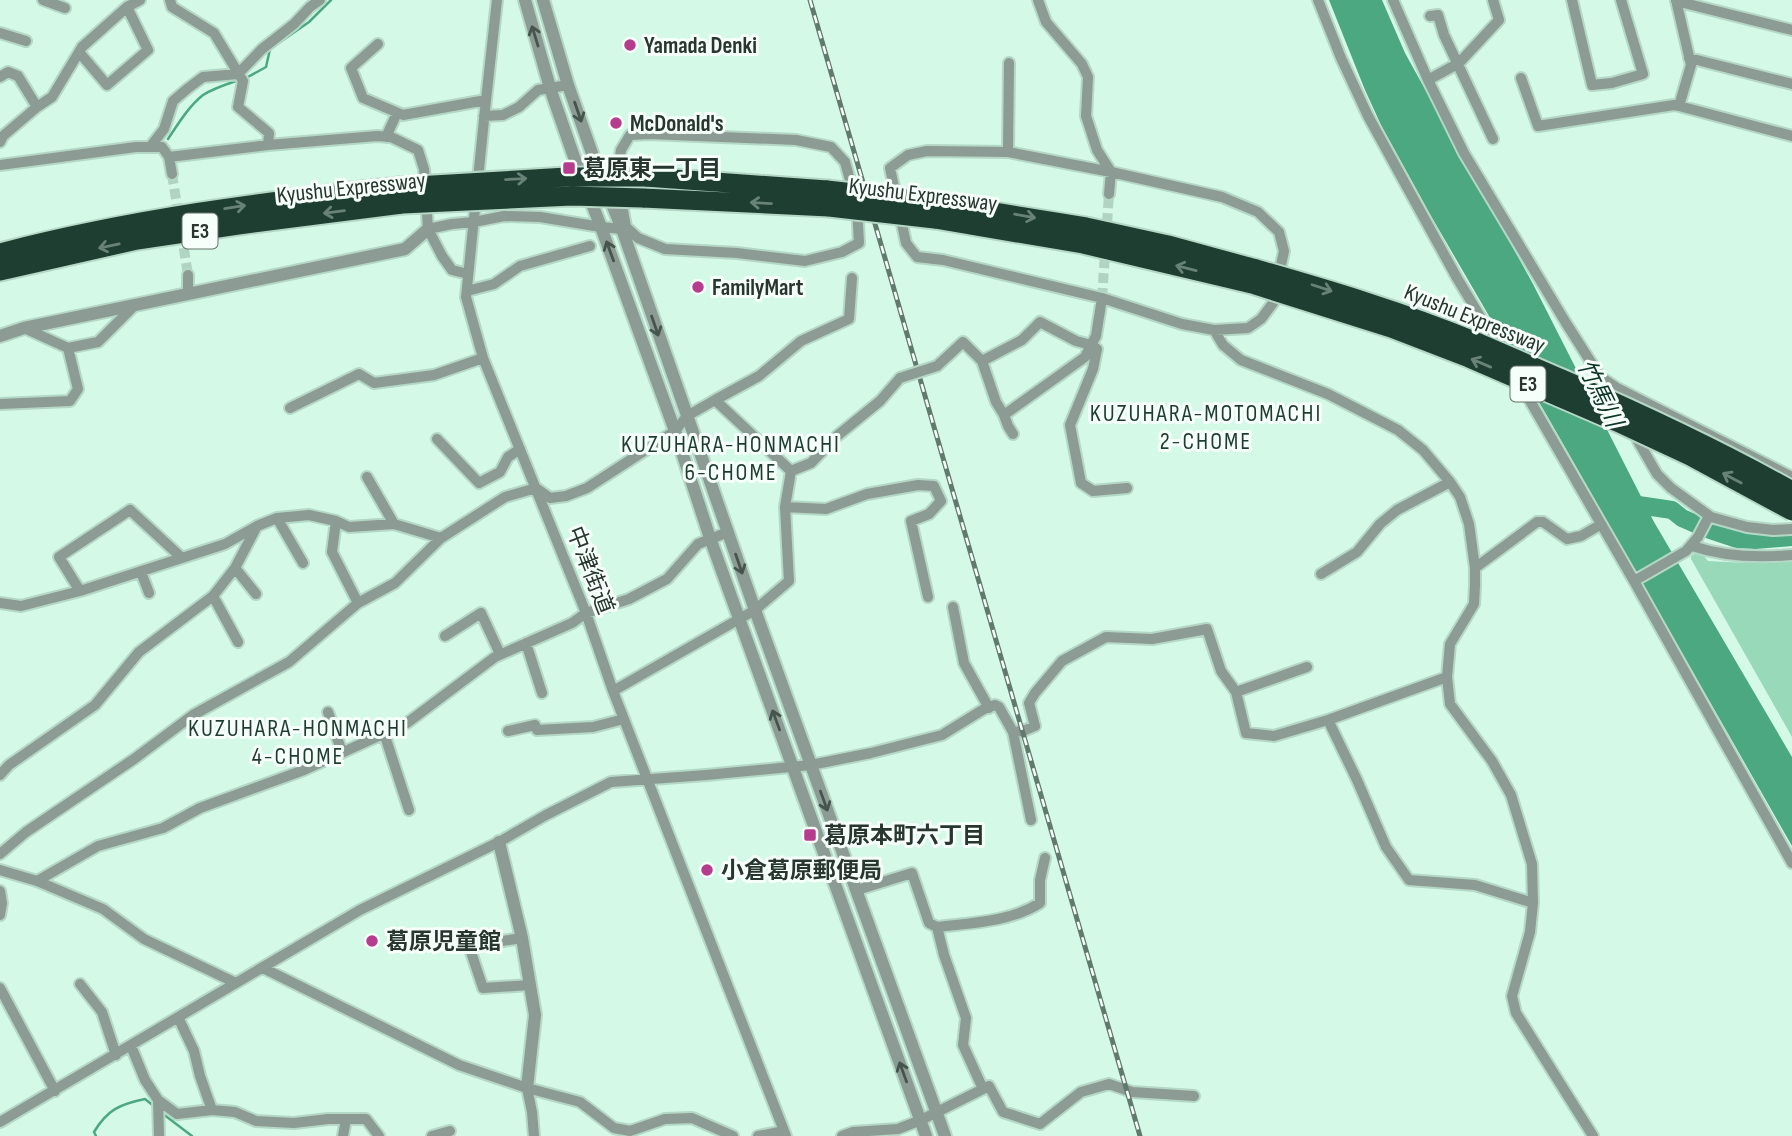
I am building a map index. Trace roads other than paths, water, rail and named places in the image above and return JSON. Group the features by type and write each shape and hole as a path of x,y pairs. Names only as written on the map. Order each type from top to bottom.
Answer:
{"highway":[{"name":"Kyushu Expressway","path":"0,271 136,240 251,223 400,196 555,177 645,177 934,210 1167,263 1312,285 1398,313 1472,341 1620,405 1697,442 1792,493"},
{"name":"Kyushu Expressway","path":"0,253 130,225 329,194 828,198"},
{"name":"Kyushu Expressway","path":"1254,277 1469,358 1678,450 1792,511"}],"street":[{"path":"43,0 65,8"},
{"path":"0,142 3,136 52,97 82,47 127,7 140,0"},
{"path":"170,0 172,7 214,33 243,81 238,107 269,133 268,145"},
{"path":"150,147 164,129 173,102 187,89 204,78 238,74 262,49 320,0"},
{"name":"中津街道","path":"497,0 466,297 483,358 586,613 613,691 785,1133"},
{"path":"525,0 575,160 675,431 710,538 926,1136"},
{"path":"543,0 568,85 594,159 624,228 727,532 945,1136"},
{"path":"1038,0 1046,22 1082,64 1088,77 1086,116 1097,150 1111,172 1109,194"},
{"path":"1318,0 1368,116 1457,278 1600,526 1635,580 1792,863"},
{"path":"1393,0 1464,153 1566,323 1606,384 1792,477"},
{"path":"1428,80 1459,63 1499,20 1493,0"},
{"path":"1572,0 1592,85 1612,83 1643,74 1621,0"},
{"path":"1679,106 1691,65 1676,1 1792,30"},
{"path":"79,52 107,85 148,50 127,7"},
{"path":"1430,16 1438,15 1444,35 1493,139"},
{"path":"0,33 26,41"},
{"path":"378,44 351,68 363,98 403,115 486,100"},
{"path":"1689,58 1792,84"},
{"path":"1008,152 1009,63"},
{"path":"0,76 8,72 18,76 37,107"},
{"path":"1521,78 1538,126 1674,105 1792,136"},
{"path":"484,116 503,115 519,107 538,90 568,85"},
{"path":"386,137 397,113"},
{"path":"0,336 24,328 405,248 428,229 505,216 540,217 624,228 638,238 665,249 737,253 805,261 842,252 859,243 857,206 845,162 831,147 796,140 631,135 621,150 617,177 624,228"},
{"path":"169,157 268,145 391,137 418,150 424,169 428,229 452,270 468,274"},
{"path":"0,165 136,147 162,147 169,157 172,174"},
{"path":"927,151 1008,152 1222,197 1258,212 1279,232 1284,251 1273,303 1261,319 1248,328 1214,330 1182,324 1102,298 943,260 917,257 906,243 890,168 908,155 927,151"},
{"path":"467,291 494,284 520,265 590,246"},
{"path":"188,275 188,294"},
{"path":"0,854 26,832 193,715 289,662 358,603 395,583 441,538 505,497 536,488 550,498 566,496 587,488 675,431 687,416 759,376 801,341 849,319 852,278"},
{"path":"1004,415 1085,357 1096,336 1102,298"},
{"path":"24,328 68,348 98,342 134,306"},
{"path":"982,361 1022,340 1040,322 1097,349 1093,369 1070,425 1081,483 1093,491 1127,488"},
{"path":"1214,330 1223,345 1241,360 1328,394 1398,430 1423,450 1460,497 1469,524 1475,568 1474,604 1450,645 1447,677 1450,704 1492,761 1511,794 1532,864 1533,903 1530,932 1512,996 1516,1013 1593,1136"},
{"path":"791,471 811,463 836,436 880,401 900,378 937,366 963,341 982,361 996,402 1013,434"},
{"path":"0,404 70,401 78,389 68,348"},
{"path":"290,408 359,374 374,383 433,375 483,358"},
{"path":"715,401 791,471"},
{"path":"437,439 479,483 500,472 508,457 520,449"},
{"path":"1638,441 1657,474 1708,518 1747,527 1792,529"},
{"path":"613,691 755,610 789,581 785,507 791,471"},
{"path":"368,477 394,524"},
{"path":"1321,574 1357,552 1380,524 1397,510 1450,482"},
{"path":"785,507 826,509 867,494 918,485 934,486 941,501 929,514 911,521 928,597"},
{"path":"1773,530 1792,493"},
{"path":"80,591 59,557 130,510 182,558"},
{"path":"0,603 21,606 80,591 225,544 277,518 309,515 349,527 394,524 441,538"},
{"path":"277,518 303,564"},
{"path":"1635,580 1679,555 1695,542 1708,518"},
{"path":"336,521 332,552 358,603"},
{"path":"1475,568 1537,522 1543,522 1567,539 1581,536 1600,526"},
{"path":"0,775 9,765 95,705 139,652 213,596 234,568 257,526"},
{"path":"37,881 98,846 163,828 200,808 304,770 407,723 500,654 572,623 586,613 629,599 667,579 698,544 727,532"},
{"path":"1695,542 1715,554 1756,557 1792,555"},
{"path":"234,568 256,594"},
{"path":"141,572 149,593"},
{"path":"213,596 238,642"},
{"path":"953,607 964,663 989,708"},
{"path":"445,636 481,613 500,654"},
{"path":"1013,732 1035,726 1029,703 1062,661 1106,637 1152,639 1208,629 1221,671 1236,692 1246,733 1274,736 1328,720 1447,677"},
{"path":"526,643 542,693"},
{"path":"1236,692 1307,667"},
{"path":"0,1122 360,910 499,842 546,814 611,782 811,765 871,753 942,734 995,705 1013,732 1031,820"},
{"path":"328,712 342,752"},
{"path":"508,731 535,725 537,730 593,727 624,719"},
{"path":"1328,720 1386,847 1409,880 1475,885 1533,903"},
{"path":"384,733 409,810"},
{"path":"499,842 522,938 535,1015 527,1088 534,1136"},
{"path":"937,928 1028,911 1040,903 1040,880 1045,858"},
{"path":"0,870 37,881 103,909 144,939 236,983"},
{"path":"857,890 912,873 929,922 937,928 966,1018 963,1045 983,1089"},
{"path":"0,891 0,915"},
{"path":"522,938 470,946 483,988 530,985"},
{"path":"263,968 459,1065 527,1088 580,1102 614,1128 630,1130 665,1119 692,1118 733,1136"},
{"path":"80,984 102,1012 116,1055"},
{"path":"0,988 55,1091"},
{"path":"178,1017 194,1051 212,1110"},
{"path":"131,1046 145,1080 158,1101 177,1114 212,1110 235,1112 256,1121 290,1122 366,1119 379,1136"},
{"path":"842,1136 853,1132 898,1129 989,1086 1003,1112 1040,1124 1081,1092 1109,1084 1132,1092 1194,1096"},
{"path":"158,1101 159,1136"},
{"path":"343,1136 346,1119"},
{"path":"287,1136 290,1122"},
{"path":"432,1136 450,1131"},
{"path":"758,1136 785,1133"}],"waterway":[{"path":"246,78 266,67 270,49 309,22 331,0"},
{"path":"168,139 198,99 216,88 239,80"},
{"path":"1625,503 1672,510 1682,518 1737,539 1792,537"},
{"path":"96,1136 94,1132 104,1118 121,1106 145,1099 155,1107"},
{"path":"163,1114 192,1136"}],"tunnel":[{"path":"172,174 188,275"},
{"path":"1102,298 1109,194"}],"railway":[{"path":"810,0 1140,1136"}],"place":[{"name":"Yamada Denki","path":"630,45"},
{"name":"McDonald's","path":"616,123"},
{"name":"葛原東一丁目","path":"569,168"},
{"name":"FamilyMart","path":"698,287"},
{"name":"葛原本町六丁目","path":"810,835"},
{"name":"小倉葛原郵便局","path":"707,870"},
{"name":"葛原児童館","path":"372,941"}],"district":[{"name":"KUZUHARA-MOTOMACHI 2-CHOME","path":"1206,427"},
{"name":"KUZUHARA-HONMACHI 6-CHOME","path":"731,458"},
{"name":"KUZUHARA-HONMACHI 4-CHOME","path":"298,742"}],"water label":[{"name":"竹馬川","path":"1600,393"}]}
